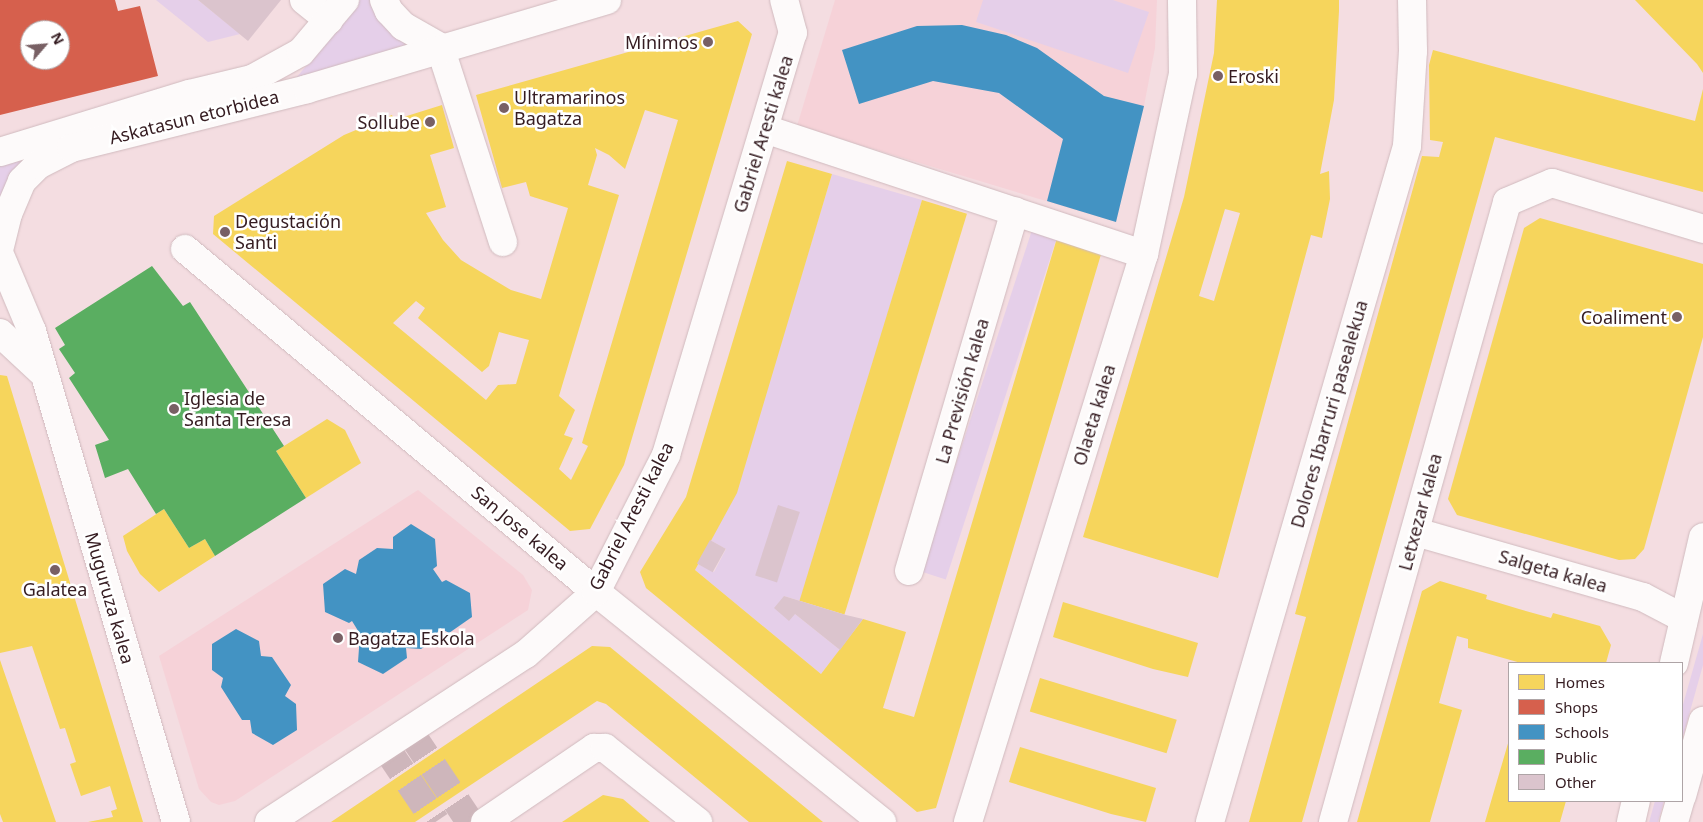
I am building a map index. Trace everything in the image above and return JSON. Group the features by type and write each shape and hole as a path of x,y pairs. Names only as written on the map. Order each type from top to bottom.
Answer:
{"street":[{"path":"0,152 189,94 252,79 301,52 337,10 304,0"},
{"path":"384,0 388,11 403,26 440,47 503,242"},
{"name":"Askatasun etorbidea","path":"0,246 8,214 22,181 38,165 71,148 307,89 440,47 607,0"},
{"name":"Gabriel Aresti kalea","path":"269,822 526,654 596,592 666,455 765,129 792,33 784,0"},
{"name":"Olaeta kalea","path":"968,822 1144,254 1183,74 1182,0"},
{"name":"Dolores Ibarruri pasealekua","path":"1210,822 1407,146 1413,51 1412,0"},
{"path":"765,129 1144,254"},
{"name":"Letxezar kalea","path":"1333,822 1416,532 1507,202 1552,183 1703,229"},
{"name":"La Previsión kalea","path":"908,571 1015,211"},
{"name":"San Jose kalea","path":"185,249 596,592 882,822"},
{"name":"Muguruza kalea","path":"0,255 32,331 177,819"},
{"path":"0,333 44,374"},
{"name":"Salgeta kalea","path":"1416,532 1643,597 1679,616 1684,623"},
{"path":"1674,662 1703,537"},
{"path":"1683,792 1703,721"},
{"path":"485,822 594,748 606,748 698,822"},
{"path":"1631,822 1636,802"},
{"path":"1674,822 1680,802"}],"shaded area":[{"path":"156,0 198,0 240,34 208,42"},
{"path":"360,0 370,0 392,33 410,47 297,77"},
{"path":"835,0 1157,0 1155,48 1144,106 1116,222 797,126"},
{"path":"983,0 1113,0 1149,12 1128,73 976,22"},
{"path":"42,146 0,207 0,159"},
{"path":"832,174 922,200 801,601 784,596 795,614 840,650 821,674 695,570 698,564 714,572 726,549 710,540 784,333"},
{"path":"1032,230 1057,238 946,579 921,571"},
{"name":"Bagatza Eskola","path":"418,490 523,575 532,590 528,610 235,801 219,805 211,802 199,789 159,656"},
{"path":"1703,634 1703,665 1683,736 1683,704"},
{"path":"1655,802 1664,802 1658,822 1649,822"}],"building: Homes":[{"path":"1217,0 1339,0 1334,100 1320,174 1329,171 1330,199 1322,238 1311,235 1218,578 1083,537 1184,197 1214,53","holes":["1225,209 1240,213 1214,301 1199,296"]},
{"path":"1635,0 1703,0 1703,73 1697,64"},
{"path":"738,21 752,34 624,465 590,529 570,531 213,234 214,216 344,135 392,115 394,120 442,105 454,148 430,155 446,207 426,213 443,240 461,260 511,290 541,299 568,208 530,196 526,182 502,188 476,95","holes":["645,110 678,120 582,443 588,446 571,480 559,469 573,438 564,435 575,410 559,396 619,195 588,185 597,155 595,148 609,155 625,169","416,301 425,308 418,318 482,372 489,366 499,332 529,340 516,384 498,385 486,400 393,323"]},
{"path":"1433,50 1695,121 1703,89 1703,192 1495,137 1302,822 1249,822 1306,617 1295,614 1422,156 1439,157 1443,142 1430,140 1429,65"},
{"path":"787,161 832,174 737,493 695,570 821,674 863,619 906,632 883,708 914,717 1057,238 1102,251 936,808 917,812 646,588 640,572 686,497"},
{"path":"922,200 967,214 844,614 799,601"},
{"path":"1540,218 1703,264 1703,337 1644,549 1635,559 1619,560 1457,515 1448,499 1524,228"},
{"path":"0,375 7,376 143,822 88,822 113,817 111,811 117,809 110,786 81,796 70,764 76,762 65,728 60,729 32,646 0,653"},
{"path":"327,419 345,430 361,463 306,498 276,451"},
{"path":"164,509 189,548 205,539 215,556 159,592 140,574 127,551 123,536"},
{"path":"1440,581 1487,595 1486,599 1551,618 1553,613 1600,626 1611,645 1606,662 1517,662 1468,648 1468,639 1457,636 1439,703 1462,710 1430,822 1357,822 1422,591"},
{"path":"1063,602 1198,643 1188,677 1153,669 1053,637"},
{"path":"592,646 610,647 823,822 749,822 606,704 597,701 415,822 331,822"},
{"path":"0,660 56,822 3,822 0,814"},
{"path":"1040,678 1177,720 1167,753 1030,711"},
{"path":"1508,743 1508,802 1566,802 1560,822 1485,822"},
{"path":"1020,747 1156,788 1146,822 1111,814 1009,782"},
{"path":"603,795 623,799 650,822 562,822"}],"building: Shops":[{"path":"0,0 115,0 118,11 140,6 158,76 0,115"}],"building: Schools":[{"path":"962,25 1006,35 1037,48 1104,96 1144,106 1116,222 1047,201 1063,139 999,93 933,81 859,104 842,50 917,26"},
{"path":"411,524 435,539 437,566 433,569 442,582 446,580 470,593 472,617 449,633 440,628 432,642 421,649 406,648 407,658 383,674 358,662 360,634 352,621 349,623 325,612 323,584 345,569 356,574 359,560 377,548 393,549 393,537"},
{"path":"236,629 259,641 261,656 272,657 291,685 285,696 296,704 297,730 273,745 252,733 250,720 242,720 221,687 223,678 212,670 212,644"}],"building: Public":[{"name":"Iglesia de Santa Teresa","path":"152,266 183,306 190,302 284,446 276,451 306,498 215,556 205,539 189,548 164,509 156,514 128,469 105,478 95,445 109,440 69,378 75,373 59,349 65,345 55,328"}],"building: Other":[{"path":"198,0 281,0 248,41"},
{"path":"778,505 800,512 777,582 755,575"},
{"path":"710,540 726,549 713,572 697,564"},
{"path":"784,596 863,619 840,650 795,614 789,621 774,608"}],"tunnel":[{"path":"410,732 470,822"},
{"path":"386,748 436,822"}],"place":[{"name":"Mínimos","path":"708,42"},
{"name":"Eroski","path":"1218,76"},
{"name":"Ultramarinos Bagatza","path":"504,108"},
{"name":"Sollube","path":"430,122"},
{"name":"Degustación Santi","path":"225,232"},
{"name":"Coaliment","path":"1677,317"},
{"name":"Iglesia de Santa Teresa","path":"174,409"},
{"name":"Galatea","path":"55,570"},
{"name":"Bagatza Eskola","path":"338,638"}]}
